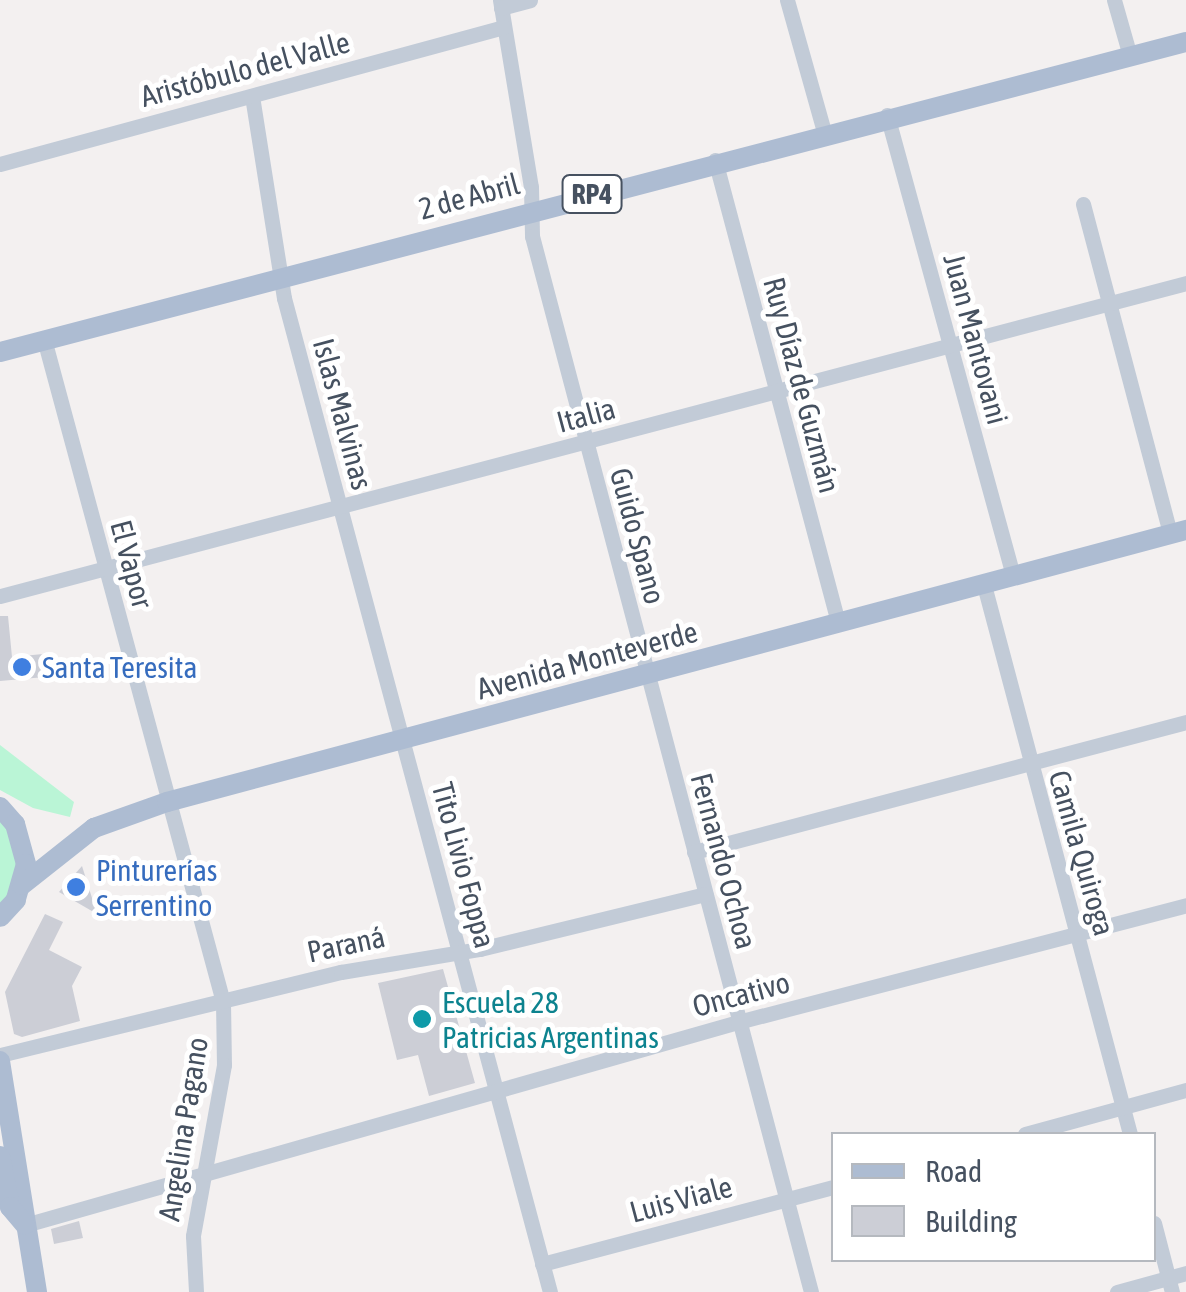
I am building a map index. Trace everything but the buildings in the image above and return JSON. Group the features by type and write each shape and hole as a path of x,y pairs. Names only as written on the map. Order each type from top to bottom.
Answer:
{"main road":[{"name":"2 de Abril","path":"0,352 714,160 1186,42"},
{"name":"Avenida Monteverde","path":"22,885 94,828 167,802 1178,532"},
{"path":"0,808 24,843 22,885 2,919"},
{"path":"0,1058 27,1206 25,1225 37,1292"},
{"path":"0,1156 10,1208 25,1225"}],"street":[{"path":"500,4 530,0"},
{"path":"787,0 824,132"},
{"path":"1114,0 1130,56"},
{"name":"Guido Spano","path":"500,4 532,210 532,236 646,675"},
{"name":"Aristóbulo del Valle","path":"0,164 504,27"},
{"name":"Islas Malvinas","path":"252,96 281,276 403,742"},
{"name":"Juan Mantovani","path":"887,115 1012,577"},
{"name":"Ruy Díaz de Guzmán","path":"714,160 838,623"},
{"path":"1082,204 1107,304 1178,532"},
{"name":"Italia","path":"0,596 106,573 1186,283"},
{"name":"El Vapor","path":"44,340 167,802"},
{"name":"Camila Quiroga","path":"984,584 1028,762 1129,1132"},
{"name":"Fernando Ochoa","path":"646,675 811,1292"},
{"path":"694,852 1186,722"},
{"name":"Tito Livio Foppa","path":"403,742 550,1292"},
{"name":"Angelina Pagano","path":"167,802 228,1032 193,1236 196,1292"},
{"name":"Paraná","path":"0,1058 223,1002 705,894"},
{"name":"Oncativo","path":"25,1225 738,1022 1186,906"},
{"path":"1032,1132 1186,1090"},
{"name":"Luis Viale","path":"542,1264 831,1189"},
{"path":"1156,1231 1170,1285"},
{"path":"1117,1292 1170,1285 1186,1273"}],"green space":[{"path":"0,745 74,802 70,817 33,808 0,790"},
{"path":"0,815 18,842 18,883 0,910"}],"place":[{"name":"Santa Teresita","path":"22,667"},
{"name":"Pinturerías Serrentino","path":"76,887"},
{"name":"Escuela 28 Patricias Argentinas","path":"422,1019"}]}
